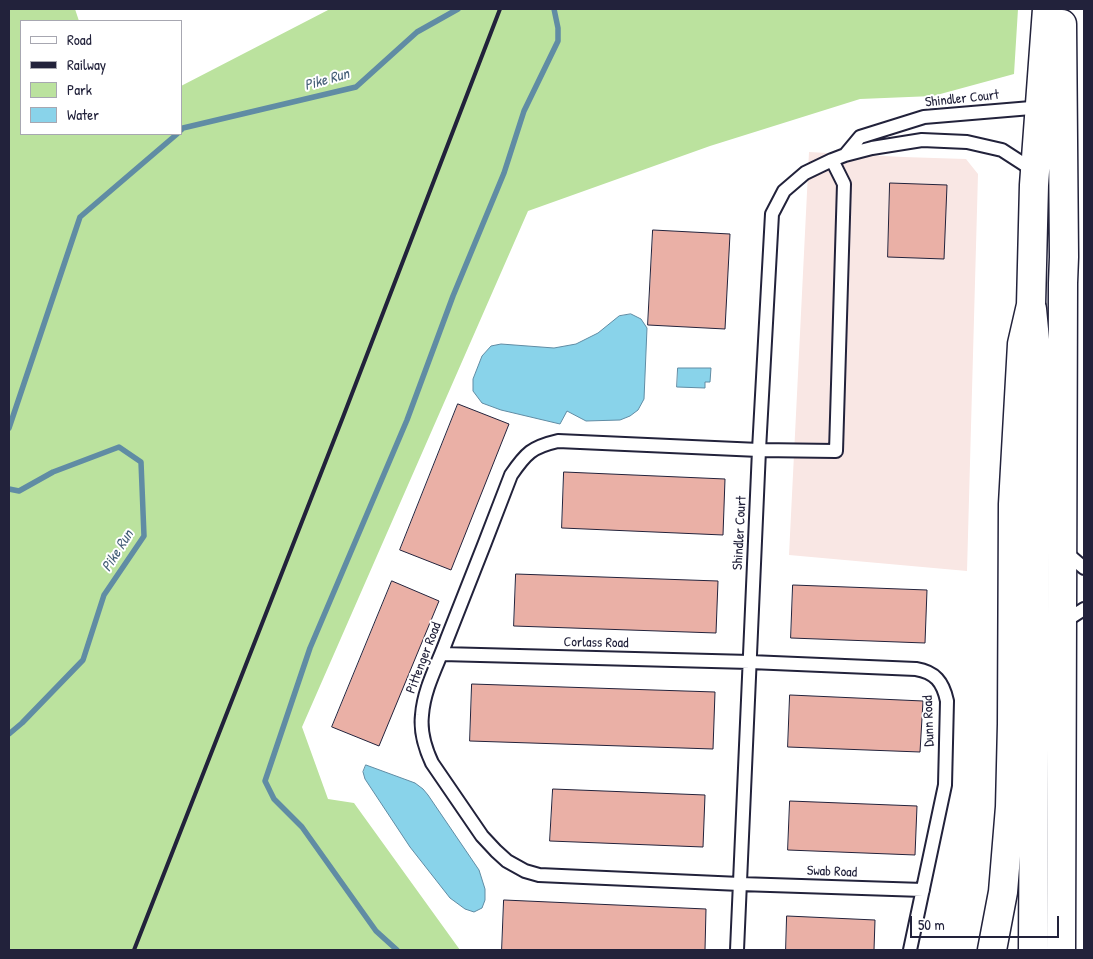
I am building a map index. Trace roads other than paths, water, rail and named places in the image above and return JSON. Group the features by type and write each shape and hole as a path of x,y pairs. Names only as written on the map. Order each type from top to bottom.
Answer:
{"main road":[{"path":"1047,9 1052,107 1064,257 1063,550 1073,616 1063,749 1061,950"},
{"path":"1033,950 1036,350 1031,305 1034,185 1052,107 1062,9"},
{"path":"992,950 1003,892 1010,807 1013,504 1022,344 1031,305"}],"lane":[{"name":"Shindler Court","path":"845,155 860,137 924,117 1052,107"},
{"name":"Shindler Court","path":"737,950 759,450 772,214 784,191 805,174 832,160 872,148 922,140 967,142 1002,150 1036,172"},
{"name":"Pittenger Road","path":"740,884 539,874 525,871 507,861 482,836 432,763 426,750 421,716 424,696 511,475 520,461 532,450 543,444 558,441 759,450 836,451 844,184 832,160"},
{"path":"1063,550 1084,568"},
{"name":"Corlass Road","path":"442,654 750,662"},
{"name":"Dunn Road","path":"750,662 916,669 925,670 934,675 940,682 945,691 947,701 945,785 910,950"},
{"name":"Swab Road","path":"740,884 922,890"}],"water":[{"path":"631,314 641,319 647,328 644,399 638,410 630,416 620,420 586,421 567,411 560,424 501,410 482,403 473,391 473,379 482,356 491,346 501,344 554,348 576,344 598,333 619,316"},
{"path":"678,368 711,368 710,382 705,382 705,388 677,387"},
{"path":"366,765 415,783 428,795 479,870 485,889 485,900 482,908 474,912 465,909 450,898 410,847 365,779 363,772"}],"waterway":[{"name":"Pike Run","path":"182,129 356,87 417,32 458,9"},
{"path":"397,950 376,931 302,827 274,799 265,781 310,648 407,420 453,296 504,173 524,111 558,41 558,28 554,9"},
{"name":"Pike Run","path":"9,428 80,217 176,135"},
{"name":"Pike Run","path":"9,489 19,491 53,472 119,447 141,462 144,536 104,595 83,660 9,734"}],"railway":[{"path":"134,950 343,417 500,9"}]}
